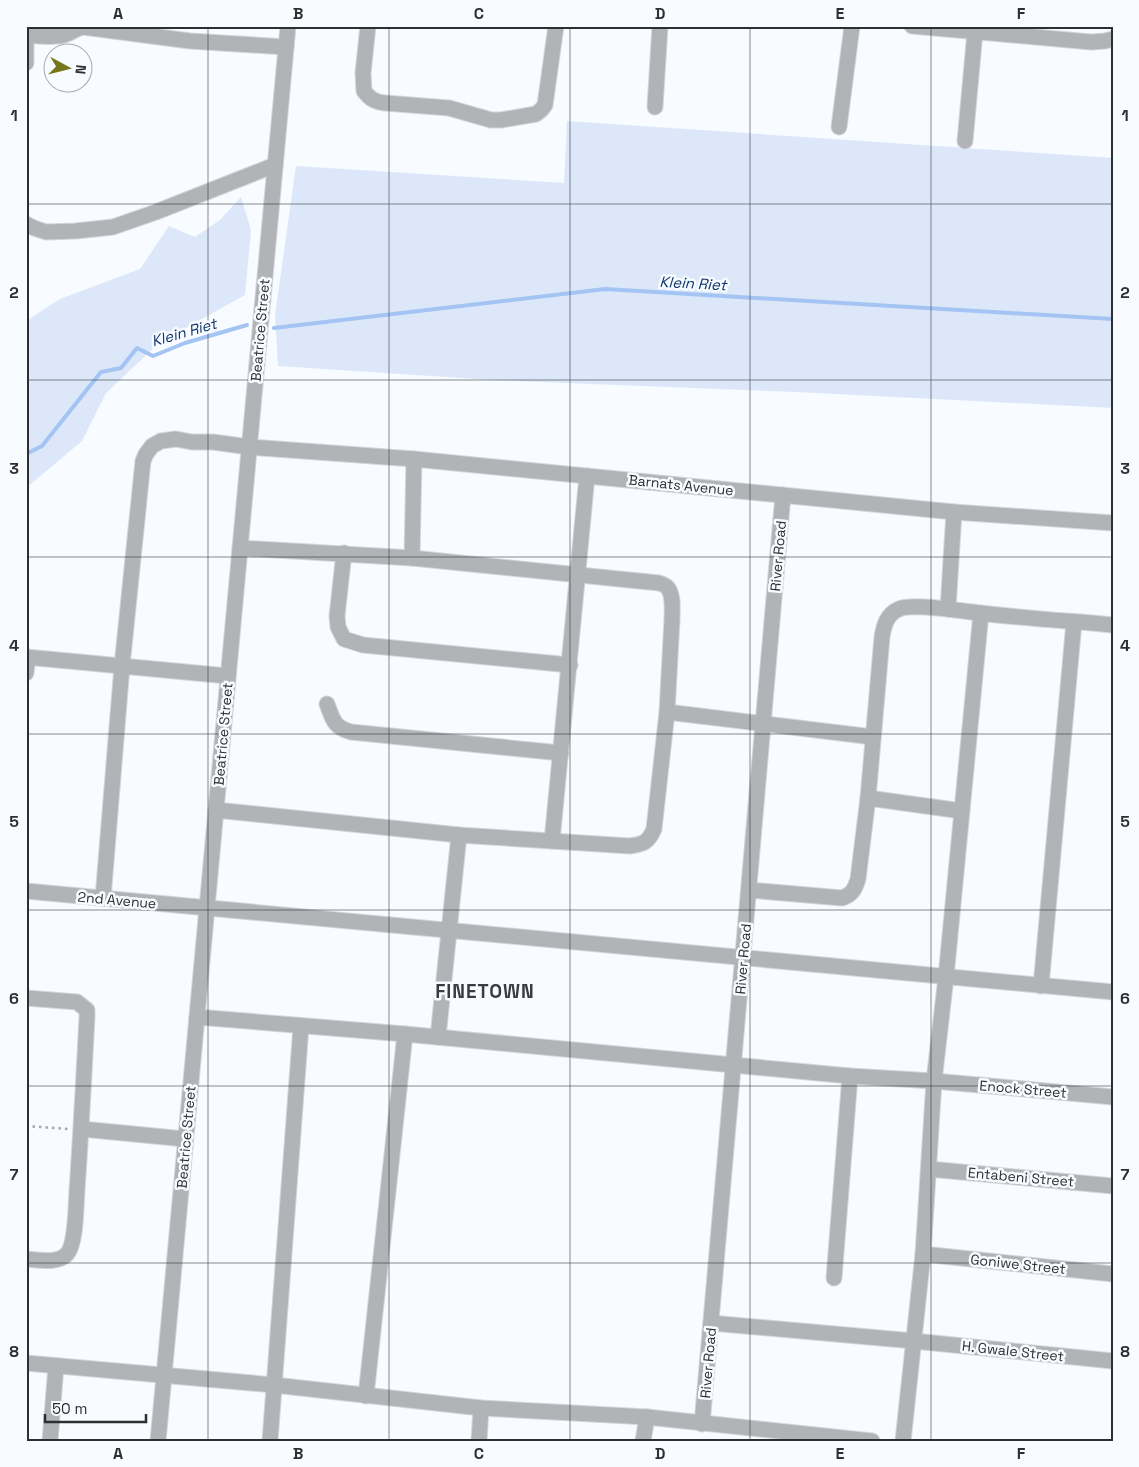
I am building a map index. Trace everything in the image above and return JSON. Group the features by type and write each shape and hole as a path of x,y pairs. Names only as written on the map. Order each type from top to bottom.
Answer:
{"street":[{"name":"Beatrice Street","path":"158,1441 288,26"},
{"path":"368,26 363,73 364,91 372,99 385,103 449,108 484,118 501,120 536,114 545,105 556,26"},
{"path":"655,107 660,26"},
{"path":"839,127 852,26"},
{"path":"912,26 1090,42 1113,39"},
{"path":"26,63 27,31 63,35 83,27 190,41 286,47"},
{"path":"965,141 975,32"},
{"path":"26,224 46,232 113,227 156,212 275,164"},
{"name":"Barnats Avenue","path":"103,898 122,666 143,461 152,446 161,441 176,439 250,447 414,459 954,512 1113,523"},
{"path":"412,558 414,459"},
{"path":"552,841 588,476"},
{"name":"River Road","path":"702,1424 784,495"},
{"path":"948,609 954,512"},
{"path":"216,810 459,835 630,846 640,844 647,841 654,829 667,712 672,620 668,587 659,583 412,558 240,548"},
{"path":"344,553 338,616 338,626 344,639 362,645 570,665"},
{"path":"749,890 842,898 852,893 858,879 868,798 882,637 888,617 901,608 910,607 1113,625"},
{"path":"903,1441 923,1254 934,1081 946,977 981,613"},
{"path":"1041,986 1074,622"},
{"path":"26,673 27,657 228,676"},
{"path":"327,704 337,725 351,732 561,753"},
{"path":"667,712 873,737"},
{"path":"868,798 962,812"},
{"path":"438,1037 459,835"},
{"name":"2nd Avenue","path":"26,891 1113,992"},
{"path":"26,998 77,1002 87,1010 82,1129 71,1248 63,1257 53,1260 26,1259"},
{"name":"Enock Street","path":"197,1017 405,1034 850,1076 934,1081 1113,1097"},
{"path":"270,1441 301,1026"},
{"path":"366,1396 405,1034"},
{"path":"834,1278 850,1076"},
{"path":"82,1129 185,1139"},
{"name":"Entabeni Street","path":"929,1169 1113,1186"},
{"name":"Goniwe Street","path":"923,1254 1113,1274"},
{"name":"H. Gwale Street","path":"711,1323 1113,1361"},
{"path":"26,1363 274,1385 481,1408 647,1417 872,1441"},
{"path":"50,1441 56,1366"},
{"path":"479,1441 481,1408"},
{"path":"643,1441 647,1417"}],"path":[{"path":"26,1126 82,1129"}],"shaded area":[{"path":"567,121 1113,158 1113,408 796,392 492,380 278,366 275,315 296,166 564,183"},
{"path":"241,197 251,230 245,295 159,343 106,393 82,441 26,488 26,321 60,299 140,269 169,226 195,237 220,220"}],"waterway":[{"name":"Klein Riet","path":"274,328 605,289 1113,319"},
{"name":"Klein Riet","path":"26,454 42,446 101,372 121,368 137,348 153,356 185,343 247,325"}],"district":[{"name":"FINETOWN","path":"485,991"}]}
